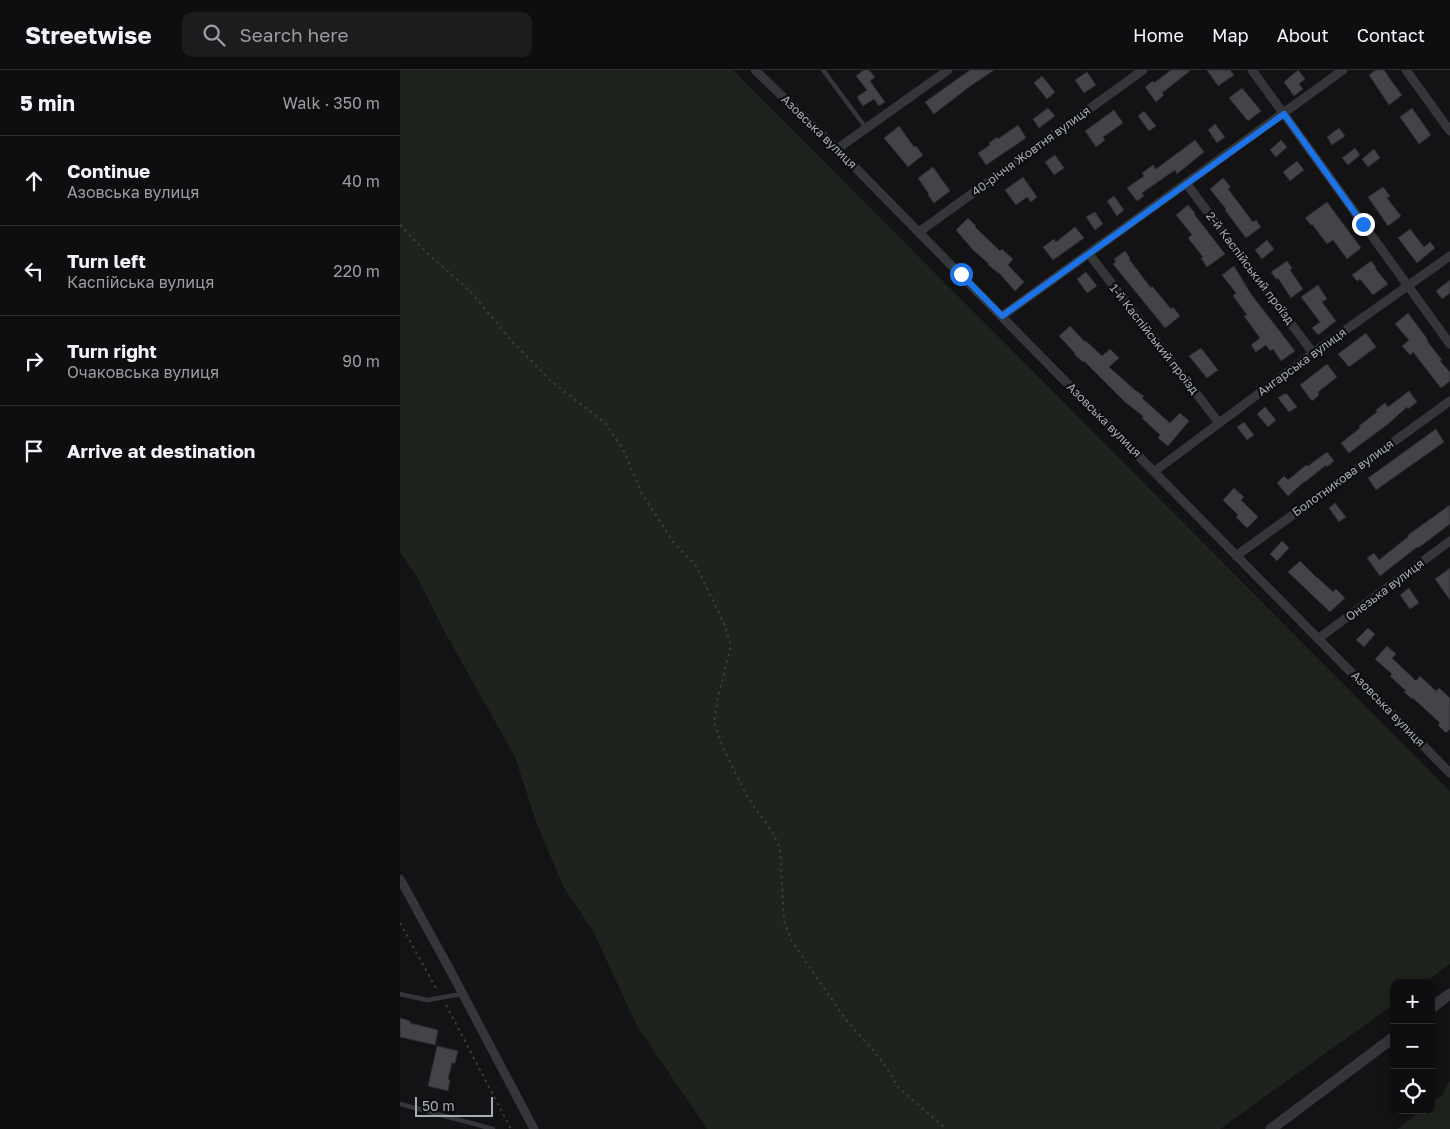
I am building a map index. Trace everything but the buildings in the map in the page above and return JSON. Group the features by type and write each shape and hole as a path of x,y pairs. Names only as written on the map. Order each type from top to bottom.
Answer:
{"street":[{"name":"Азовська вулиця","path":"754,70 837,149 1450,773"},
{"path":"837,149 948,70"},
{"name":"40-річчя Жовтня вулиця","path":"919,232 1143,70"},
{"path":"1252,70 1450,344"},
{"path":"1002,316 1343,70"},
{"path":"1406,70 1450,130"},
{"name":"2-й Каспійський проїзд","path":"1186,183 1313,353"},
{"name":"1-й Каспійський проїзд","path":"1088,254 1219,424"},
{"name":"Ангарська вулиця","path":"1155,471 1313,353 1450,256"},
{"name":"Болотникова вулиця","path":"1236,556 1450,401"},
{"name":"Онезька вулиця","path":"1319,638 1449,544"},
{"path":"400,879 534,1129"},
{"path":"1435,1005 1450,994"},
{"path":"1271,1129 1390,1039"}],"lane":[{"path":"823,70 866,128"},
{"path":"400,994 427,1000 463,994"},
{"path":"400,1104 493,1129"}],"path":[{"path":"400,225 428,254 469,290 511,340 551,381 606,423 623,450 642,494 674,543 696,567 725,626 730,646 714,722 723,748 748,798 771,830 780,848 784,921 791,940 846,1020 892,1074 897,1086 946,1129"},
{"path":"400,924 442,998 511,1129"}],"shaded area":[{"path":"400,70 733,70 1450,791 1450,964 1429,979 1390,979 1390,1007 1220,1129 707,1129 637,1026 593,931 563,886 537,824 515,757 446,634 416,575 400,552"},
{"path":"1450,1081 1450,1129 1397,1129 1417,1114 1435,1114 1435,1100 1441,1096"}],"route":[{"path":"961,274 1002,316 1284,114 1363,224"}]}
